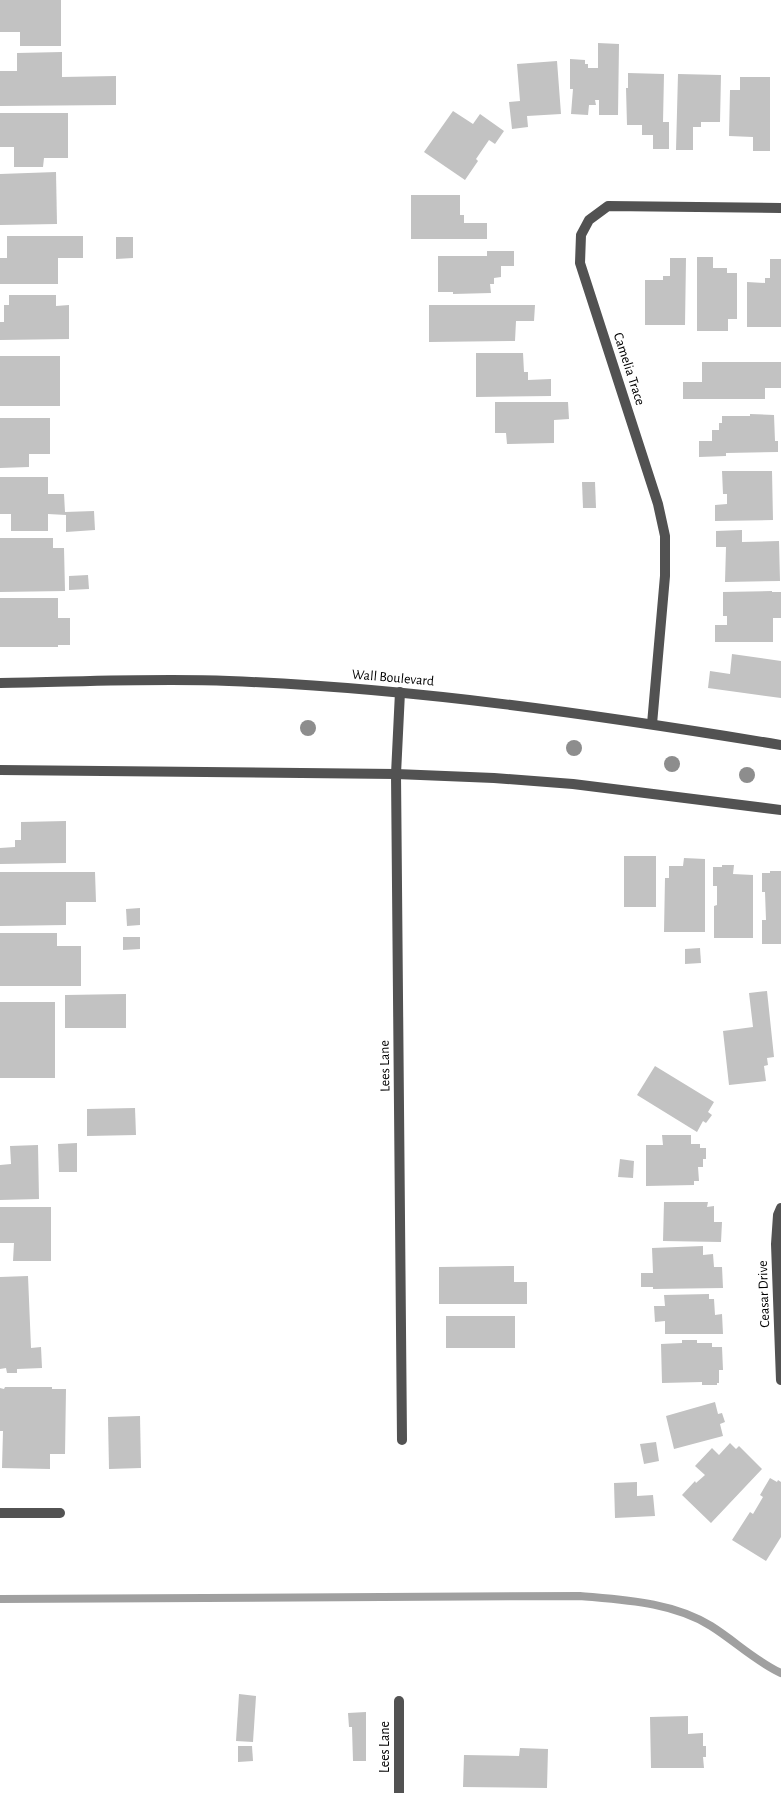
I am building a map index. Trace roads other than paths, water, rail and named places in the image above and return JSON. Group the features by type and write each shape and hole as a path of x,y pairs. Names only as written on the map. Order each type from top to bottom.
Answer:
{"street":[{"name":"Camelia Trace","path":"652,724 665,576 665,536 658,504 580,263 581,235 589,220 608,206 781,208"},
{"name":"Wall Boulevard","path":"0,683 142,679 228,681 400,692 454,697 652,724 781,745"},
{"name":"Lees Lane","path":"400,692 396,774 402,1440"},
{"path":"0,770 396,774 573,784 781,810"},
{"name":"Ceasar Drive","path":"781,1208 778,1215 776,1244 781,1380"},
{"path":"0,1513 60,1513"},
{"name":"Lees Lane","path":"399,1700 399,1793"}],"waterway":[{"path":"0,1599 580,1596 614,1599 664,1607 696,1618 720,1632 762,1663 781,1673"}]}
